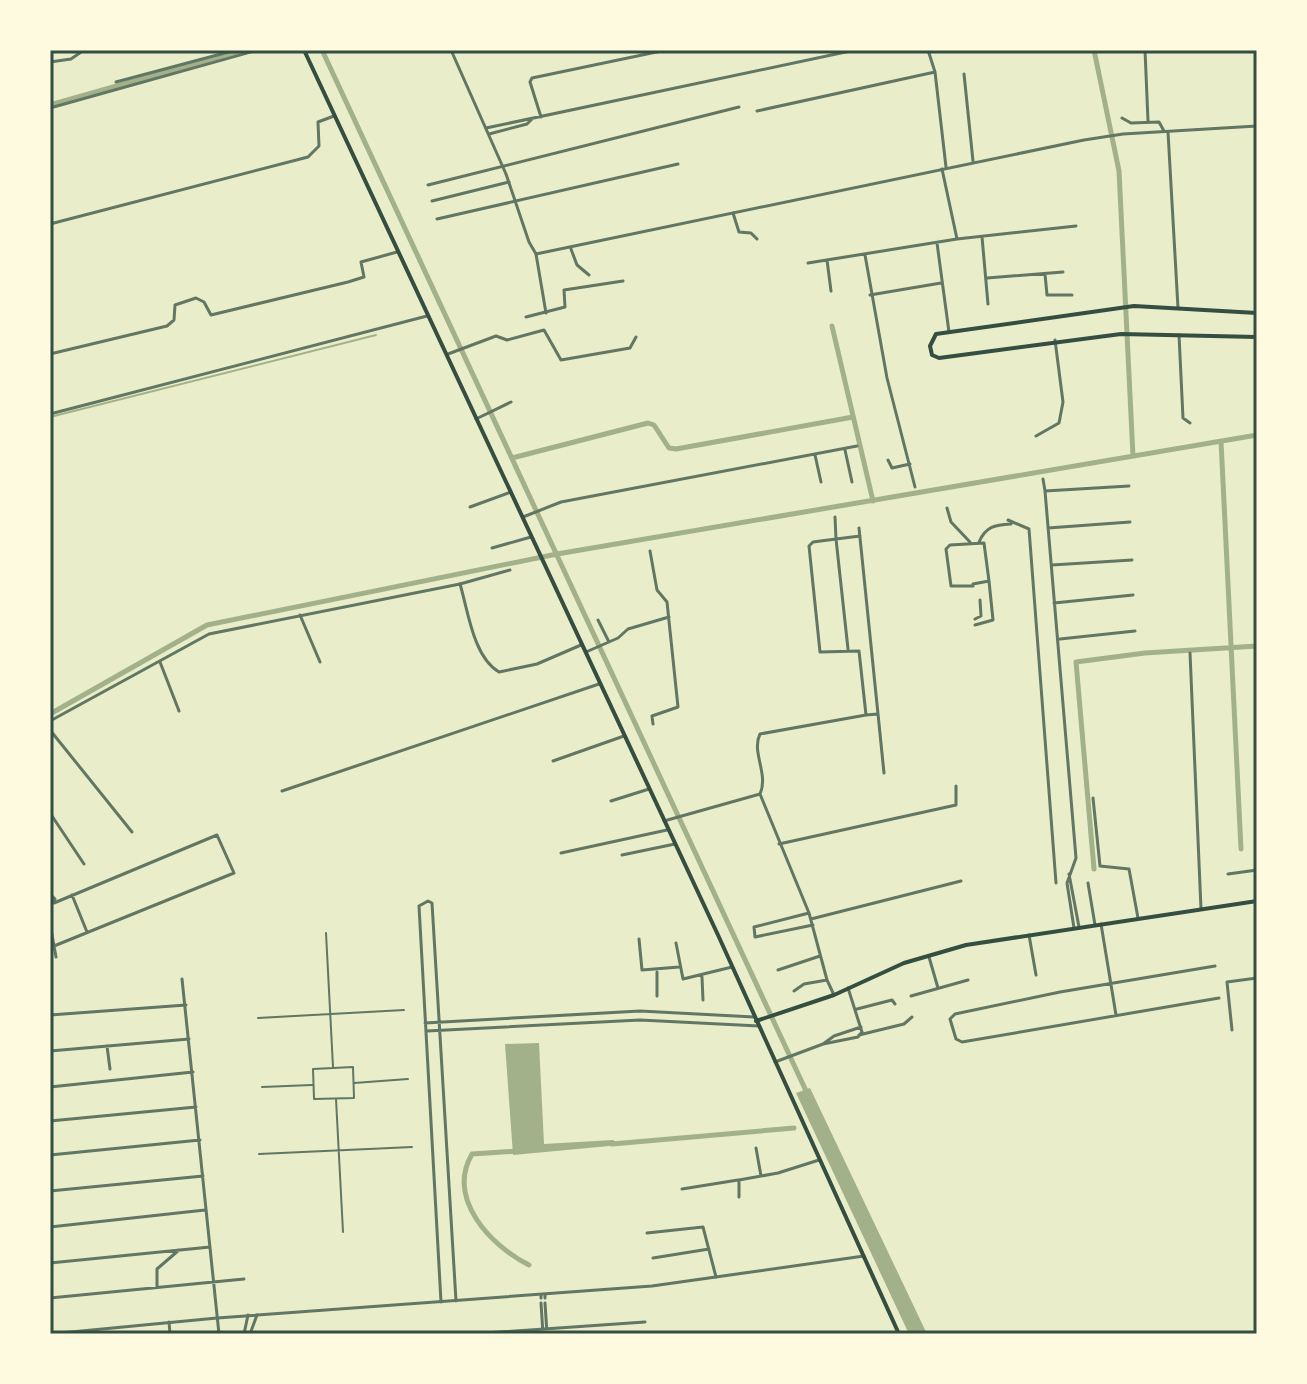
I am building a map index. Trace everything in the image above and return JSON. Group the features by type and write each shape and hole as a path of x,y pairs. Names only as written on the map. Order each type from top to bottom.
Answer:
{"main road":[{"path":"304,50 445,355 478,417 899,1334"},
{"path":"1257,313 1122,307 936,334 930,346 932,355 939,358 1055,340 1121,334 1257,337"},
{"path":"756,1021 834,995 928,955 966,945 1257,901"}],"street":[{"path":"50,62 71,59 84,50"},
{"path":"116,82 236,50"},
{"path":"50,108 258,50"},
{"path":"451,50 502,165 536,254 546,313"},
{"path":"541,117 531,79 666,50"},
{"path":"486,128 524,117 532,119 855,50"},
{"path":"928,50 935,72 944,168 957,239"},
{"path":"1145,50 1148,121"},
{"path":"757,111 935,72"},
{"path":"964,74 973,161"},
{"path":"428,185 739,107"},
{"path":"50,224 308,157 319,146 318,122 334,116"},
{"path":"1122,118 1131,123 1159,122 1166,130 1178,308"},
{"path":"489,134 527,124 532,119"},
{"path":"536,254 973,161 1106,136 1257,126"},
{"path":"437,219 678,164"},
{"path":"432,201 509,182"},
{"path":"733,213 739,232 751,233 757,239"},
{"path":"808,263 957,239 1076,226"},
{"path":"982,237 988,304"},
{"path":"937,243 949,332"},
{"path":"571,249 577,265 589,275"},
{"path":"50,354 167,326 174,320 175,305 196,298 204,302 211,315 348,282 364,277 361,262 397,252"},
{"path":"865,255 870,295 915,487"},
{"path":"827,260 831,291"},
{"path":"987,278 1063,272"},
{"path":"1045,274 1047,295 1072,295"},
{"path":"526,317 565,307 563,291 623,281"},
{"path":"870,295 941,283"},
{"path":"50,414 427,316"},
{"path":"445,355 496,336 507,340 544,330 561,360 630,348 636,337"},
{"path":"1178,334 1183,418 1190,423"},
{"path":"1036,436 1059,423 1063,402 1055,340"},
{"path":"478,417 511,402"},
{"path":"523,517 561,502 857,446"},
{"path":"845,449 852,482"},
{"path":"815,455 821,482"},
{"path":"888,460 892,468 910,464"},
{"path":"1043,479 1076,858 1069,874 1077,928"},
{"path":"1045,491 1129,486"},
{"path":"470,507 511,492"},
{"path":"947,508 951,522 970,542"},
{"path":"835,517 848,649"},
{"path":"1008,520 1012,524"},
{"path":"1048,528 1130,522"},
{"path":"979,542 993,525 1012,524 1029,529 1056,883"},
{"path":"859,528 884,773"},
{"path":"860,536 813,542 809,546 818,639 823,654 848,649 859,651 866,715"},
{"path":"492,548 531,537"},
{"path":"975,625 993,620 989,581 984,545 970,542 950,545 947,553 951,586 989,581"},
{"path":"650,551 657,590 667,602 678,707 652,716 653,724"},
{"path":"1051,565 1132,560"},
{"path":"50,721 209,634 460,584 510,570"},
{"path":"460,584 479,646 489,664 499,672 537,664 581,645"},
{"path":"1054,603 1133,595"},
{"path":"975,619 981,616 980,600"},
{"path":"300,615 320,662"},
{"path":"584,652 628,629 669,617"},
{"path":"598,620 608,642"},
{"path":"1058,639 1135,631"},
{"path":"1190,653 1201,910"},
{"path":"159,661 179,711"},
{"path":"860,666 872,665"},
{"path":"282,791 599,684"},
{"path":"834,995 809,913 760,794 765,784 757,741 760,734 878,714"},
{"path":"50,730 132,832"},
{"path":"553,761 624,736"},
{"path":"779,844 950,807 958,803 956,786"},
{"path":"611,801 649,789"},
{"path":"664,821 760,794"},
{"path":"1093,798 1100,866 1129,869 1138,918"},
{"path":"50,813 84,864"},
{"path":"561,853 668,829"},
{"path":"50,894 52,904 217,835 234,873 54,946"},
{"path":"622,855 675,844"},
{"path":"1228,874 1257,870"},
{"path":"811,919 961,881"},
{"path":"1088,883 1116,1015"},
{"path":"72,895 87,933"},
{"path":"441,1302 419,906 428,901 432,903 456,1301"},
{"path":"809,913 753,930 758,939 813,925"},
{"path":"50,924 56,957"},
{"path":"326,933 333,1068"},
{"path":"1029,935 1036,975"},
{"path":"639,939 641,968 657,970 679,967"},
{"path":"676,943 683,979 702,977 732,967"},
{"path":"928,955 938,988"},
{"path":"778,970 820,956"},
{"path":"1215,966 955,1014 950,1019 956,1039 962,1042 1219,998"},
{"path":"657,970 657,996"},
{"path":"702,977 703,1000"},
{"path":"1232,1030 1227,982 1257,978"},
{"path":"182,979 219,1334"},
{"path":"794,991 804,984 827,980"},
{"path":"911,996 968,980"},
{"path":"848,988 857,1009 861,1027 859,1035"},
{"path":"857,1009 892,1000 895,1004"},
{"path":"50,1015 186,1005"},
{"path":"258,1018 404,1010"},
{"path":"425,1023 640,1011 742,1016 756,1021"},
{"path":"742,1016 742,1025"},
{"path":"775,1062 823,1044 832,1045 904,1024 912,1017"},
{"path":"425,1031 640,1020 742,1025 756,1021"},
{"path":"823,1044 825,1040 861,1027"},
{"path":"50,1051 189,1039"},
{"path":"107,1046 110,1069"},
{"path":"353,1067 354,1098 314,1099 313,1069 333,1068 353,1067"},
{"path":"50,1087 193,1072"},
{"path":"353,1083 408,1079"},
{"path":"262,1087 314,1085"},
{"path":"335,1098 343,1232"},
{"path":"50,1121 196,1107"},
{"path":"50,1155 200,1140"},
{"path":"259,1154 412,1147"},
{"path":"756,1148 761,1176"},
{"path":"682,1189 761,1176 820,1160"},
{"path":"50,1191 203,1176"},
{"path":"739,1197 741,1179"},
{"path":"50,1227 206,1210"},
{"path":"647,1233 703,1227 716,1277"},
{"path":"50,1263 210,1247"},
{"path":"653,1258 710,1249"},
{"path":"157,1287 157,1269 179,1250"},
{"path":"50,1334 248,1315 456,1301 543,1299 864,1256"},
{"path":"50,1298 244,1279"},
{"path":"543,1299 545,1332"},
{"path":"244,1334 248,1315"},
{"path":"250,1334 257,1315"},
{"path":"169,1322 170,1334"},
{"path":"471,1334 545,1332 645,1322"}],"shaded area":[{"path":"539,1043 544,1144 613,1140 620,1145 513,1155 505,1044"},
{"path":"810,1088 927,1334 909,1334 796,1093"}],"waterway":[{"path":"50,105 243,50"},
{"path":"322,50 807,1093"},
{"path":"1094,50 1119,171 1133,456"},
{"path":"832,326 873,501"},
{"path":"50,417 376,335"},
{"path":"512,458 648,423 654,425 669,448 676,449 853,417"},
{"path":"50,714 207,625 557,554 1257,435"},
{"path":"1221,441 1241,849"},
{"path":"1094,869 1076,662 1145,653 1257,646"},
{"path":"612,1144 794,1128"},
{"path":"518,1151 472,1154 465,1171 465,1188 476,1219 487,1233 500,1246 529,1265"}]}
